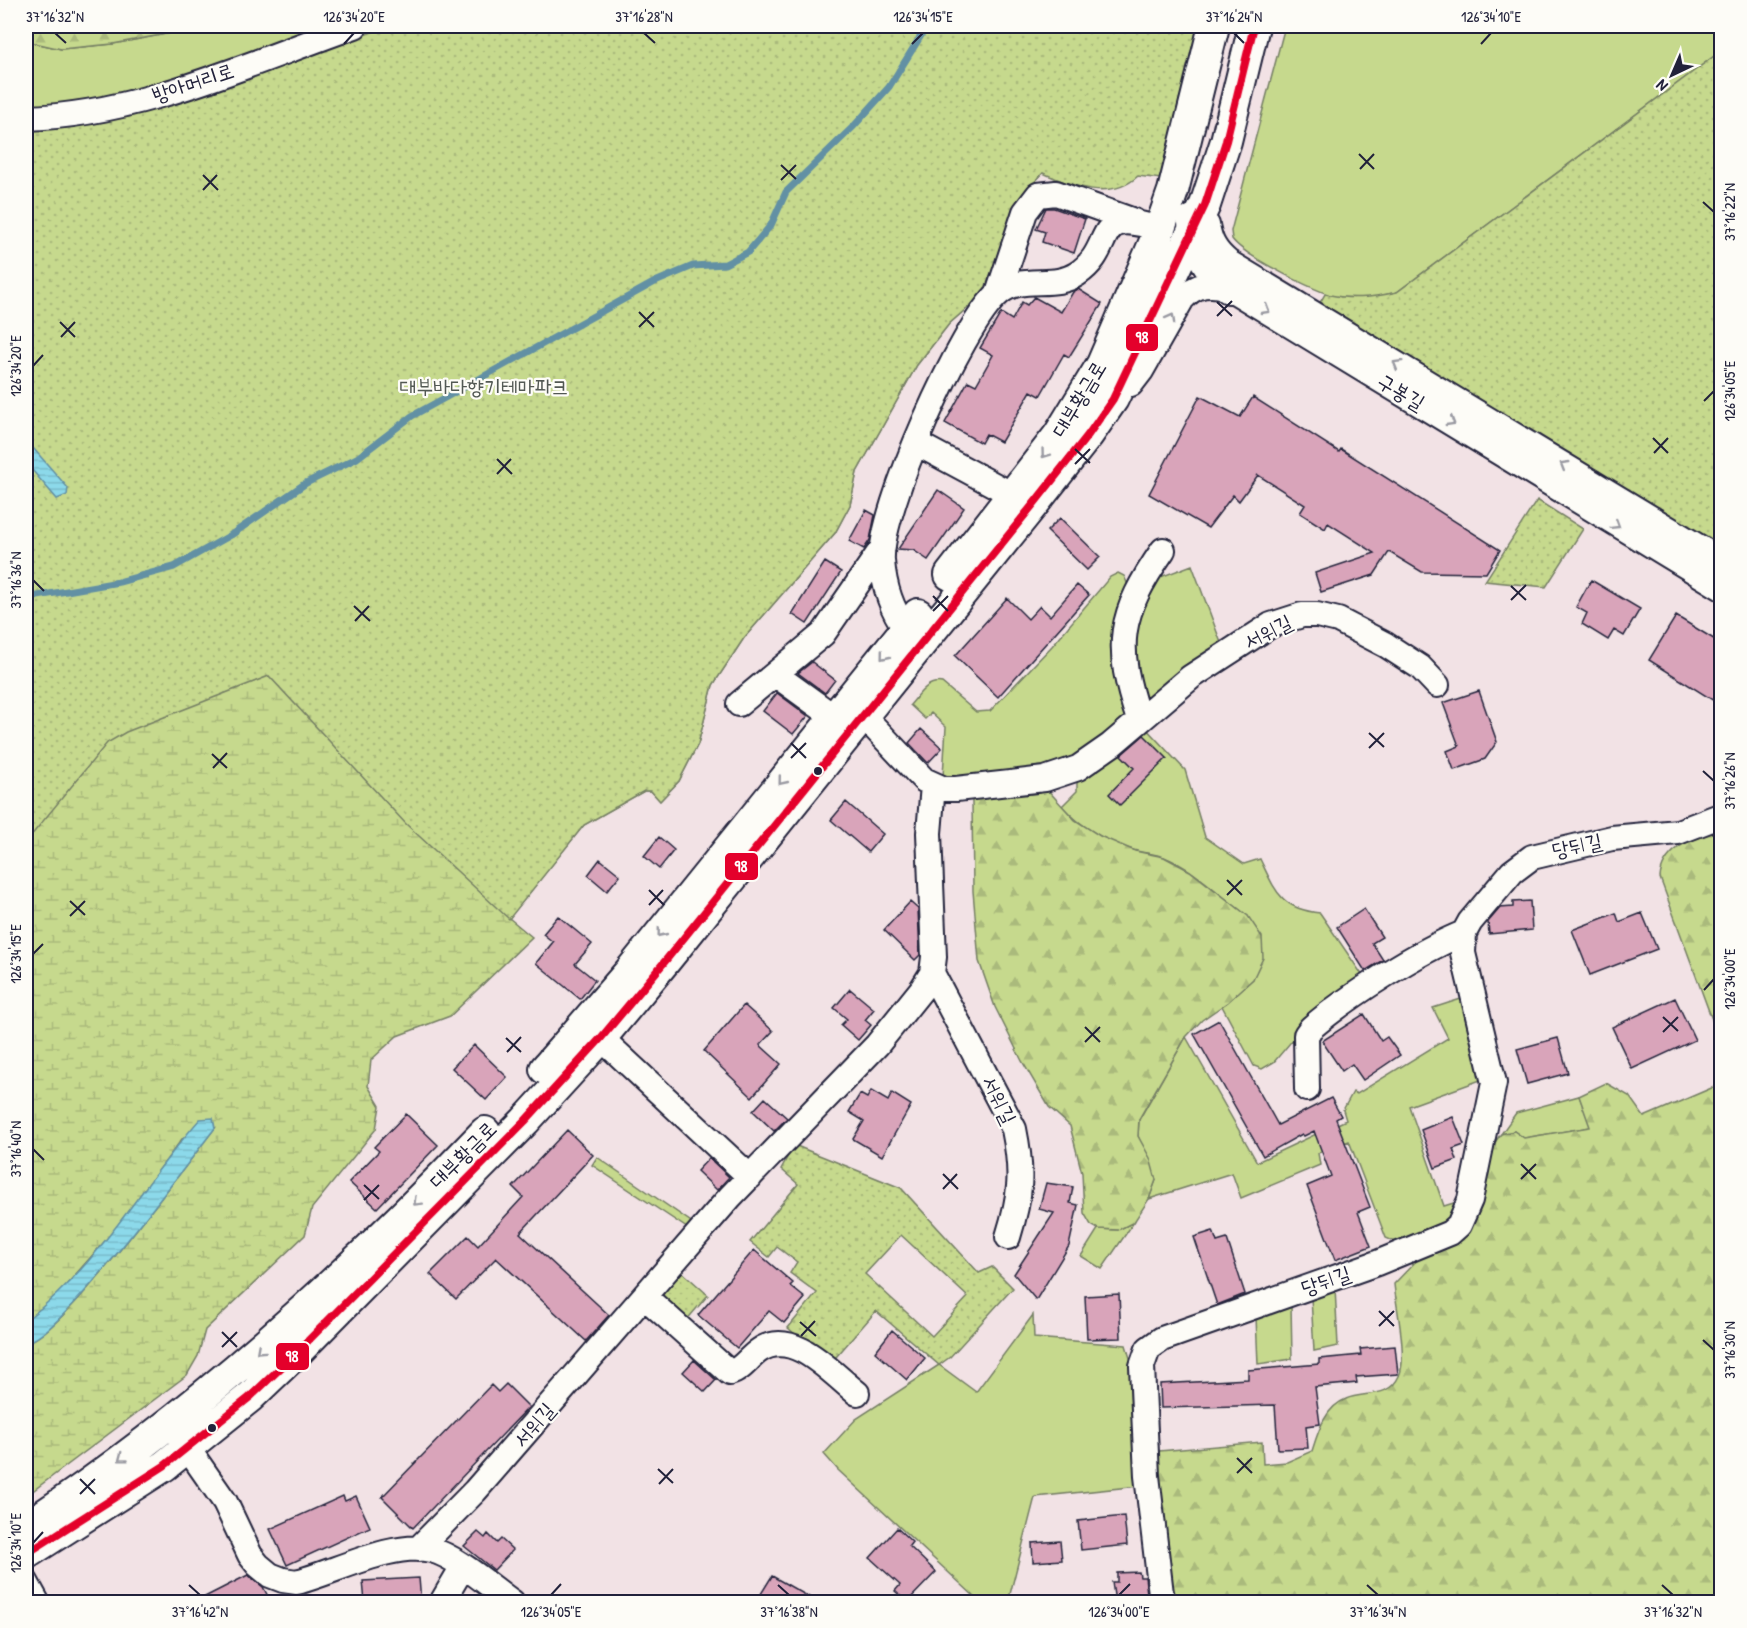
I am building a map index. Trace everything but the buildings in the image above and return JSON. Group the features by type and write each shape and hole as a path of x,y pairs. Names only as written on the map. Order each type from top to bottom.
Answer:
{"main road":[{"path":"1192,232 1205,205 1226,141 1254,26"},
{"path":"1193,261 1194,187 1217,91 1211,39"},
{"name":"대부황금로","path":"26,1554 151,1474 250,1397 485,1163 601,1038 847,712 906,629 1014,495 1078,404 1102,364 1132,293 1148,226 1184,150 1211,39"},
{"path":"1132,293 1154,265 1193,261 1238,281"},
{"name":"대부황금로","path":"26,1527 169,1423 252,1356 331,1285 528,1088 608,997 847,712 1082,443 1113,399 1193,261"}],"street":[{"name":"방아머리로","path":"26,118 69,116 128,104 223,74 355,26"},
{"path":"906,629 893,612 886,586 883,548 885,531 900,480 916,443 969,334 998,294 1025,212 1038,195 1056,193 1148,226"},
{"name":"구봉길","path":"1205,205 1210,240 1238,281 1722,588"},
{"path":"998,294 1016,284 1047,283 1077,274 1097,252 1109,229 1117,222 1148,226"},
{"name":"구봉길","path":"1238,281 1722,561"},
{"path":"1113,399 1129,386 1141,371 1182,299 1190,290 1238,281"},
{"path":"916,443 1014,495"},
{"path":"739,704 822,634 883,548"},
{"path":"1139,720 1128,684 1122,636 1133,599 1163,550"},
{"name":"서위길","path":"933,785 944,789 956,789 1064,775 1093,758 1184,682 1271,626 1302,615 1317,615 1338,620 1414,662 1437,685"},
{"path":"776,675 847,712 924,780 933,785 929,833 934,931 932,973"},
{"name":"당뒤길","path":"1307,1089 1306,1035 1311,1028 1420,955 1464,933 1490,895 1522,862 1532,856 1612,838 1678,832 1722,815"},
{"name":"당뒤길","path":"1162,1602 1147,1476 1144,1357 1148,1349 1162,1339 1377,1263 1450,1233 1459,1225 1470,1200 1494,1083 1463,953 1464,933"},
{"name":"서위길","path":"418,1549 475,1491 750,1177 877,1045 932,973 1014,1130 1020,1161 1020,1199 1008,1237"},
{"path":"601,1038 750,1177"},
{"path":"645,1297 730,1374 736,1372 759,1350 770,1345 784,1344 808,1354 857,1394"},
{"path":"169,1423 225,1502 250,1555 287,1591 297,1582 390,1553 418,1549 432,1550 512,1602"},
{"path":"442,1602 462,1568"},
{"path":"26,1582 37,1602"}],"green space":[{"path":"26,26 208,26 113,44 61,49 26,41"},
{"path":"208,26 324,26 137,91 84,103 26,107 26,41 61,49 113,44"},
{"name":"대부바다향기테마파크","path":"389,26 1201,26 1161,179 1138,176 1127,184 1104,190 1080,187 1043,173 1028,189 982,295 949,324 917,365 857,472 850,505 835,533 744,638 713,685 698,744 679,781 660,801 651,791 644,791 584,825 509,919 406,824 269,676 126,732 107,743 26,842 26,130 81,126 134,114 186,98"},
{"name":"대부바다향기테마파크","path":"765,26 1043,173 1028,189 982,295 949,324 917,365 857,472 850,505 835,533 744,638 713,685 698,744 679,781 660,801 651,791 644,791 584,825 509,918 532,937 450,1016 397,1036 371,1060 368,1086 380,1106 376,1129 312,1208 305,1235 205,1330 198,1356 187,1375 26,1496 26,1342 42,1334 92,1283 152,1211 215,1128 182,1139 112,1233 53,1300 26,1320 26,463"},
{"path":"1285,26 1721,26 1721,51 1397,292 1372,298 1346,299 1320,291 1285,275 1252,256 1232,239 1231,231"},
{"path":"1721,51 1721,550 1318,306 1325,294 1361,298 1397,292"},
{"path":"1537,500 1583,529 1546,587 1485,581"},
{"path":"1192,565 1224,651 1155,700 1142,701 1130,635 1150,581"},
{"path":"1118,573 1124,576 1128,585 1116,620 1114,635 1117,665 1129,715 1069,765 954,781 943,776 946,727 931,713 925,719 910,705 920,693 932,684 942,683 976,712 990,711 1052,646 1110,577"},
{"path":"1141,723 1185,770 1205,837 1244,864 1260,859 1281,897 1296,908 1320,913 1365,979 1311,1018 1274,1062 1262,1069 1254,1066 1222,1006 1253,979 1248,916 1208,884 1175,862 1126,848 1106,839 1086,828 1062,806 1077,791 1077,778"},
{"path":"1045,787 1075,820 1100,836 1135,851 1164,857 1190,871 1248,916 1262,937 1263,958 1253,979 1228,1002 1202,1020 1186,1037 1139,1119 1138,1136 1150,1158 1156,1180 1149,1199 1134,1222 1118,1230 1098,1229 1091,1225 1084,1213 1082,1173 1070,1126 1049,1107 1022,1061 995,1007 979,961 973,891 972,801 975,797"},
{"path":"1721,826 1721,1044 1660,878 1662,868 1674,851 1692,839"},
{"path":"1467,997 1486,1078 1409,1106 1444,1206 1463,1200 1450,1222 1400,1244 1386,1238 1349,1141 1318,1153 1320,1165 1241,1198 1232,1173 1149,1199 1156,1180 1138,1136 1139,1120 1186,1037 1257,1162 1346,1120 1343,1110 1353,1092 1357,1094 1448,1038 1433,1008"},
{"path":"1606,1083 1629,1096 1644,1117 1721,1084 1721,1602 1170,1602 1155,1457 1159,1451 1262,1442 1263,1464 1287,1462 1312,1451 1323,1421 1339,1403 1346,1399 1389,1388 1399,1376 1402,1357 1401,1331 1394,1284 1419,1258 1433,1250 1489,1150 1501,1134 1514,1131 1524,1138 1590,1127 1579,1096"},
{"path":"1579,1096 1591,1127 1524,1138 1514,1131 1501,1134 1516,1113"},
{"path":"794,1145 901,1188 979,1273 992,1267 1013,1288 950,1357 939,1365 876,1311 830,1364 788,1328 817,1293 790,1273 797,1262 777,1247 769,1257 750,1242 798,1184 781,1169","holes":["901,1235 968,1297 932,1336 865,1274"]},
{"path":"597,1157 697,1226 693,1232 592,1165"},
{"path":"1134,1222 1102,1269 1081,1256 1098,1229 1118,1230"},
{"path":"679,1269 708,1295 685,1322 655,1296"},
{"path":"1335,1288 1338,1346 1314,1351 1311,1297"},
{"path":"1291,1304 1292,1359 1258,1364 1256,1317"},
{"path":"1033,1315 1034,1338 1126,1345 1136,1378 1139,1486 1035,1497 1008,1602 969,1602 974,1596 838,1470 824,1454 856,1419 939,1365 976,1392"}],"water":[{"path":"26,440 68,488 67,495 57,499 26,463"},
{"path":"213,1118 215,1128 92,1283 42,1334 26,1342 26,1320 52,1299 97,1251 200,1119"}],"waterway":[{"path":"26,598 119,582 174,567 231,535 306,483 357,458 412,416 655,282 693,266 725,264 748,252 771,225 786,192 854,126 889,87 927,26"}],"transit line":[{"name":"98","path":"26,1554 164,1466 250,1397 525,1121 601,1038 666,960 1036,501 1113,399 1205,205 1226,141 1254,26"}]}
